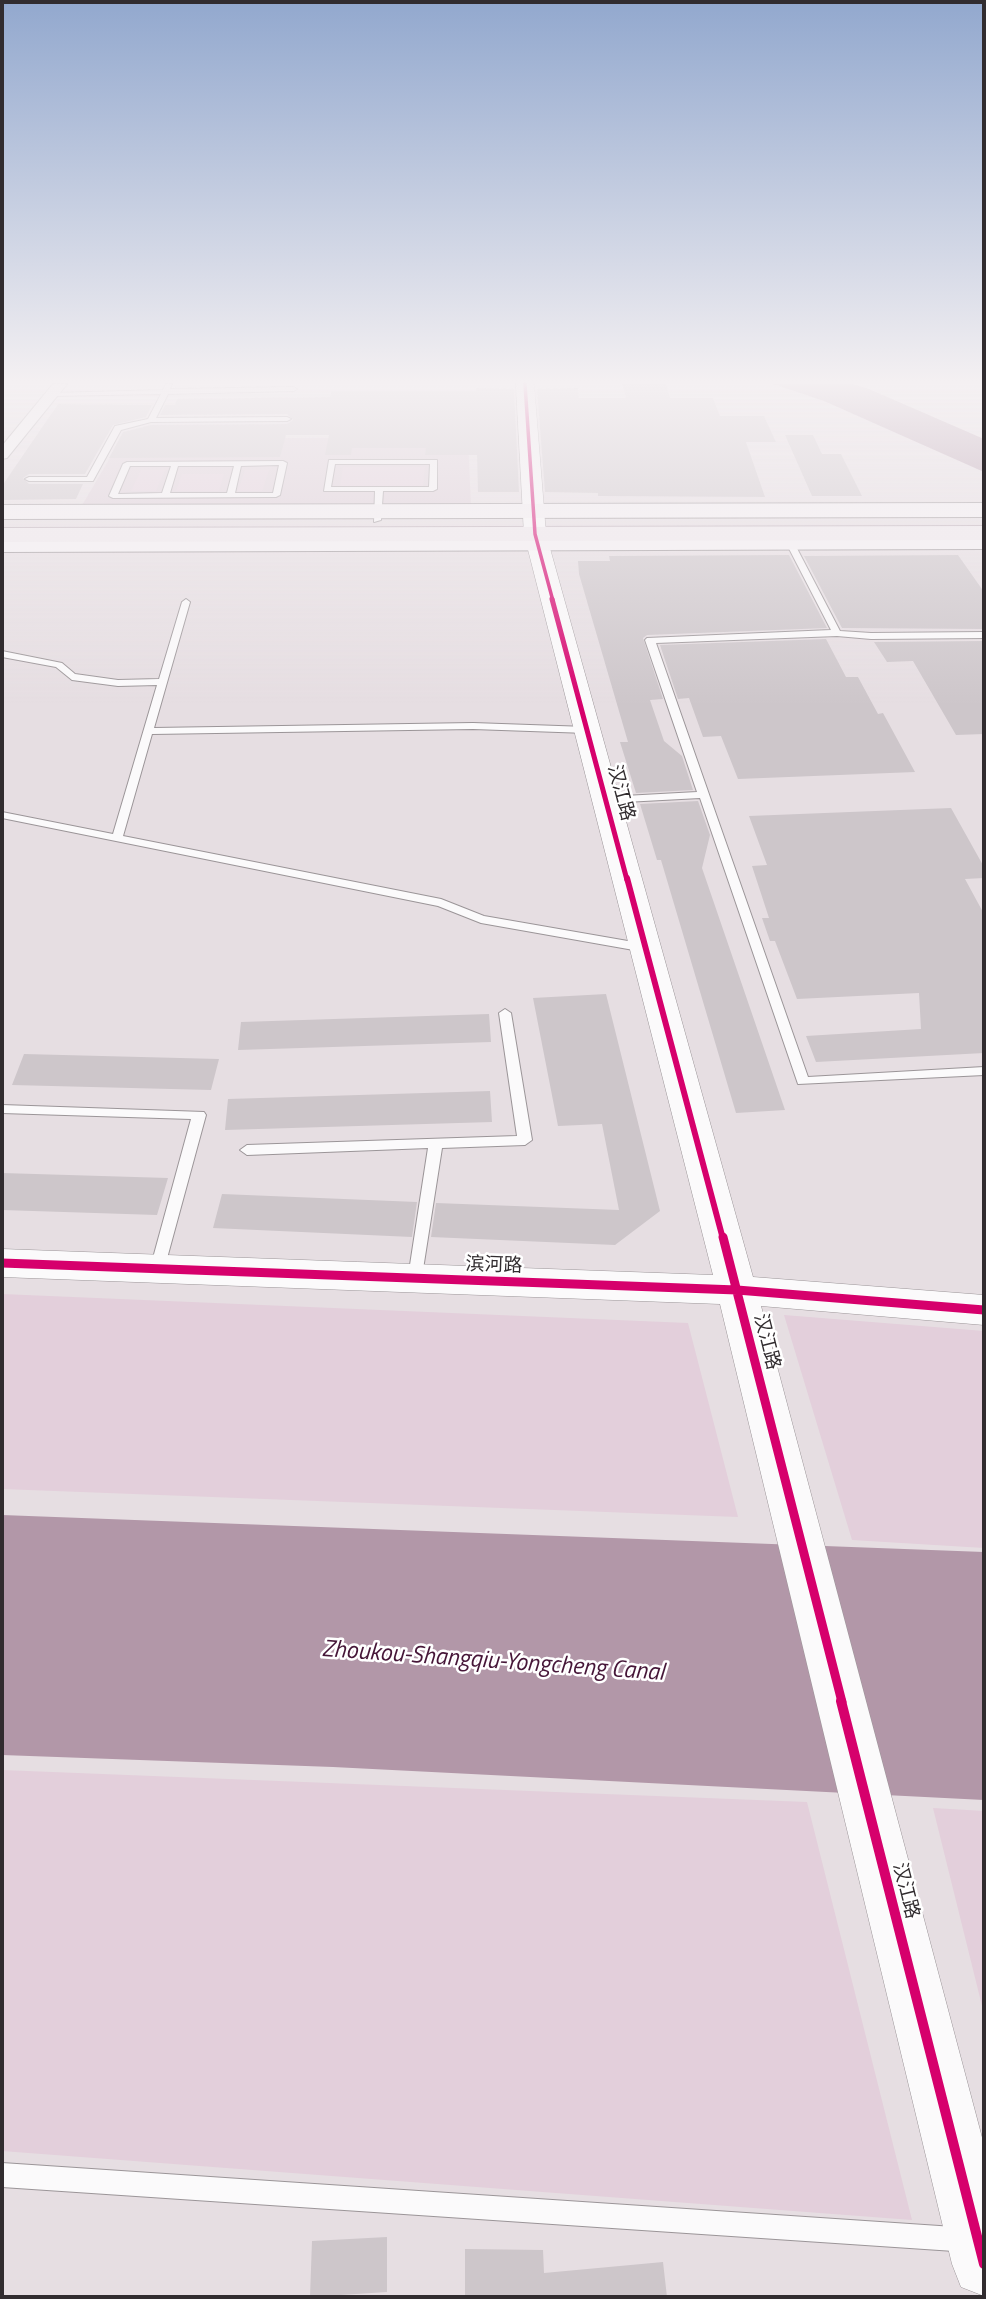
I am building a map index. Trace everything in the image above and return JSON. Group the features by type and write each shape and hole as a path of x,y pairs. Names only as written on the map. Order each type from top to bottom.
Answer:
{"main road":[{"path":"2,512 378,507 534,527 788,538 984,542"},
{"path":"2,520 191,509"},
{"path":"2,545 984,510"},
{"path":"2,535 984,518"},
{"path":"788,538 984,533"}],"street":[{"name":"汉江路","path":"532,491 534,527 737,1290 982,2249"},
{"name":"滨河路","path":"2,1264 737,1290 984,1310"}],"lane":[{"path":"115,491 113,496 164,496 191,509 230,496 276,495 277,491"},
{"path":"164,496 166,491"},
{"path":"230,496 231,491"},
{"path":"333,491 378,507 426,491"},
{"path":"788,538 837,633"},
{"path":"117,838 186,602"},
{"path":"984,635 871,636 837,633 650,640 803,1080 984,1071"},
{"path":"2,654 59,665 72,677 118,683 163,682"},
{"path":"149,731 473,726 587,730"},
{"path":"606,800 704,795"},
{"path":"2,815 441,903 481,919 645,948"},
{"path":"247,1150 525,1140 505,1013"},
{"path":"2,1109 199,1115 158,1269"},
{"path":"416,1278 436,1143"},
{"path":"2,2175 982,2249"}],"shaded area":[{"path":"90,491 470,491 471,506 81,507"},
{"path":"2,1294 688,1323 738,1517 2,1489"},
{"path":"784,1315 984,1331 984,1548 852,1540"},
{"path":"2,1770 807,1802 912,2220 2,2151"},
{"path":"933,1808 984,1811 984,2014"}],"water":[{"name":"Zhoukou-Shangqiu-Yongcheng Canal","path":"2,1515 984,1552 984,1800 333,1767 2,1755"}],"building":[{"path":"2,491 80,491 76,499 2,500"},
{"path":"763,491 765,497 598,496 598,493 545,492"},
{"path":"810,491 860,491 862,496 812,496"},
{"path":"789,555 827,628 647,635 643,638 663,699 650,700 664,741 682,756 693,790 636,793 620,742 628,742 579,574 578,561 610,561 609,556"},
{"path":"958,555 984,592 984,629 842,628 804,556"},
{"path":"826,639 846,677 858,677 878,714 883,713 915,772 738,779 721,736 703,737 689,698 678,699 660,645"},
{"path":"984,641 984,734 956,735 913,661 887,662 874,642"},
{"path":"698,801 710,835 702,868 785,1110 736,1113 661,860 657,860 640,804"},
{"path":"951,808 984,867 984,878 965,879 984,914 984,1053 816,1062 806,1036 921,1029 919,993 797,999 775,941 770,941 762,918 769,918 752,866 767,865 749,816"},
{"path":"606,994 660,1211 615,1245 431,1237 436,1203 619,1210 602,1124 558,1126 533,998"},
{"path":"489,1014 491,1042 238,1050 241,1022"},
{"path":"24,1054 219,1059 211,1090 12,1085"},
{"path":"490,1091 492,1122 225,1130 228,1099"},
{"path":"2,1173 168,1178 157,1215 2,1210"},
{"path":"222,1194 417,1202 412,1237 213,1228"},
{"path":"387,2237 387,2292 310,2297 312,2241"},
{"path":"465,2249 543,2250 544,2273 663,2262 667,2297 465,2297"}],"cycle path":[{"path":"532,491 535,534 737,1290 984,2264"},
{"path":"2,1263 737,1290 984,1310"}]}
